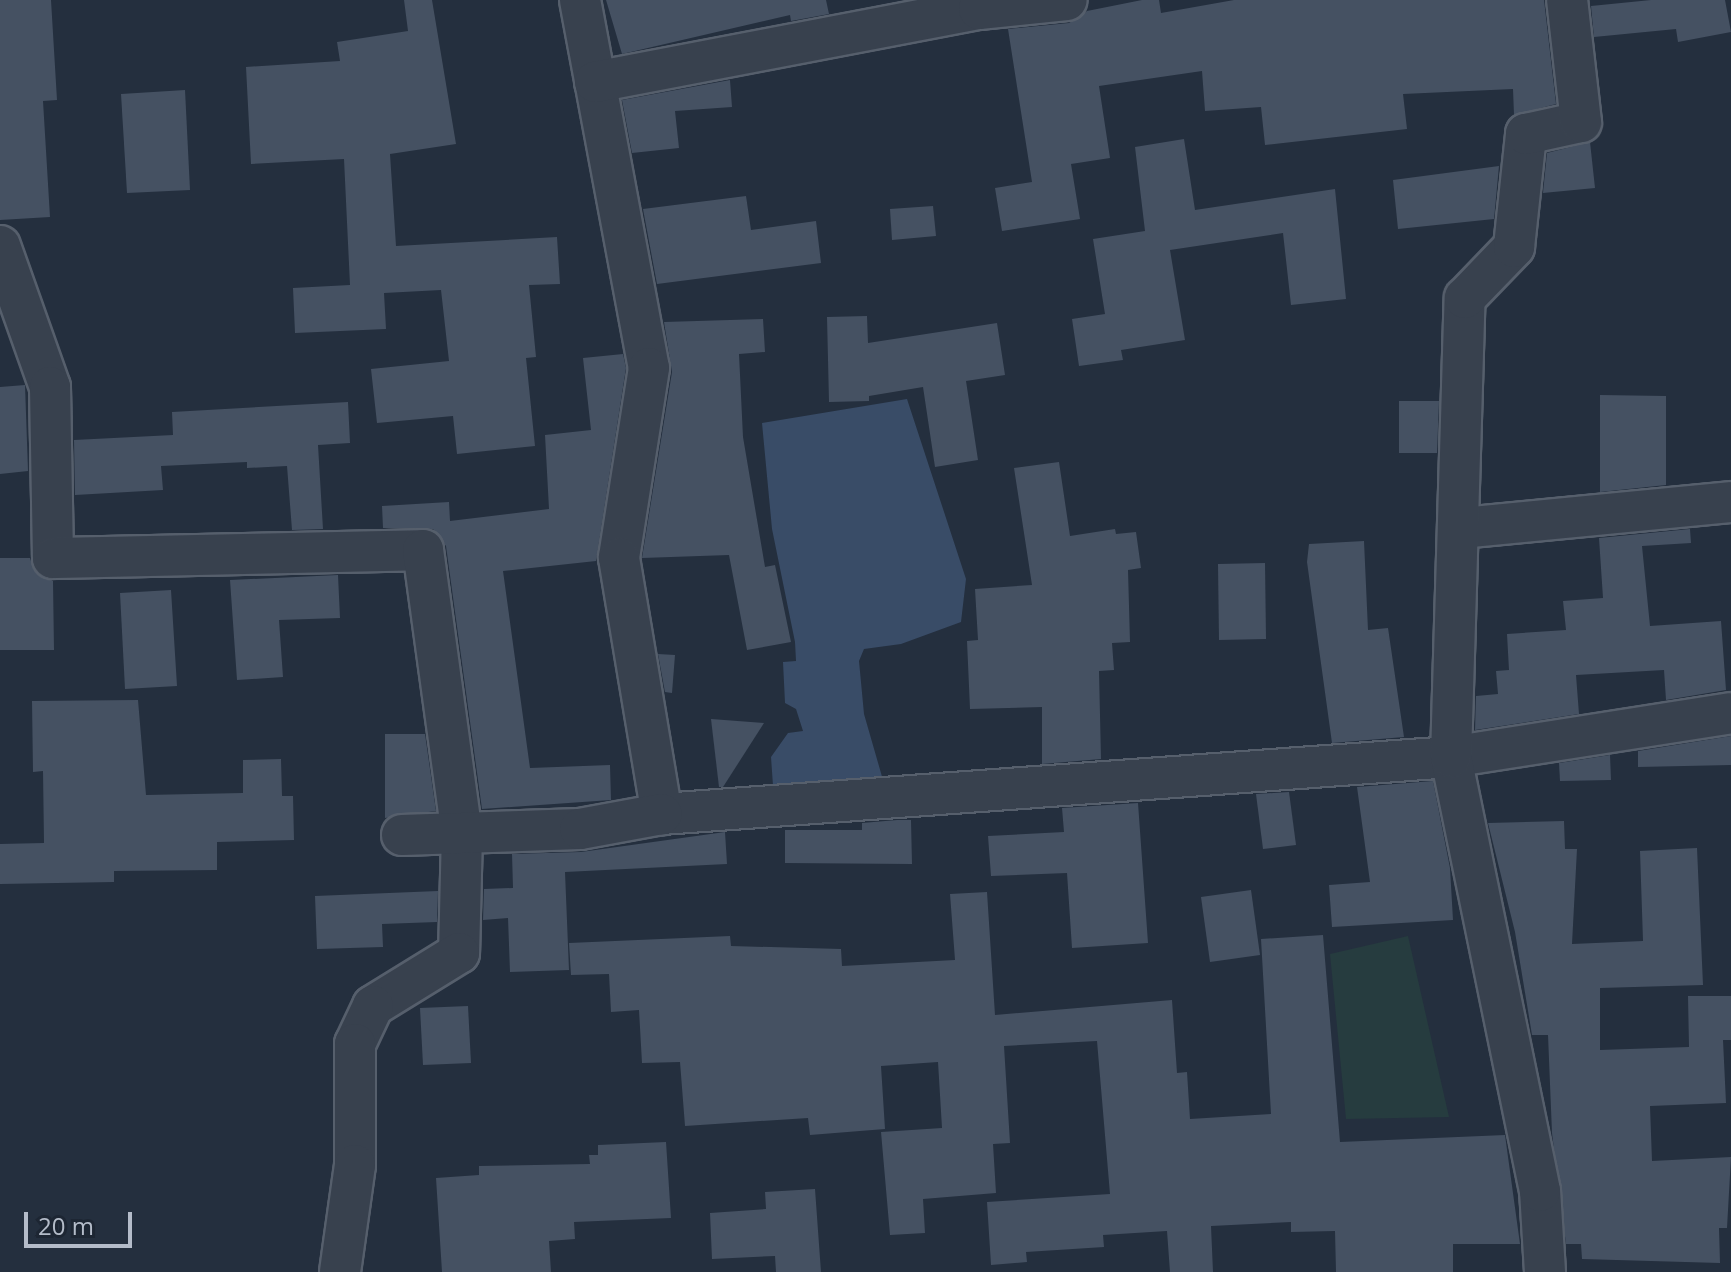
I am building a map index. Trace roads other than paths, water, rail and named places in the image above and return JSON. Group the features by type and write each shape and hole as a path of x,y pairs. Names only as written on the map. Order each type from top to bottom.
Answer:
{"street":[{"path":"580,0 649,368 619,558 662,814"},
{"path":"595,82 979,9 1067,0"},
{"path":"1545,1272 1540,1191 1451,757 1462,528 1465,298 1514,247 1526,134 1581,122 1567,0"},
{"path":"0,246 50,387 53,558 423,550 462,833 459,953 373,1006 355,1044 355,1165 340,1272"},
{"path":"1462,528 1731,502"},
{"path":"402,835 580,829 662,814 1451,757 1731,713"}],"water":[{"path":"907,399 966,579 961,622 901,644 864,649 859,661 864,714 885,787 774,800 771,757 788,733 803,731 796,709 785,703 783,662 796,661 795,642 772,529 762,423"}]}
